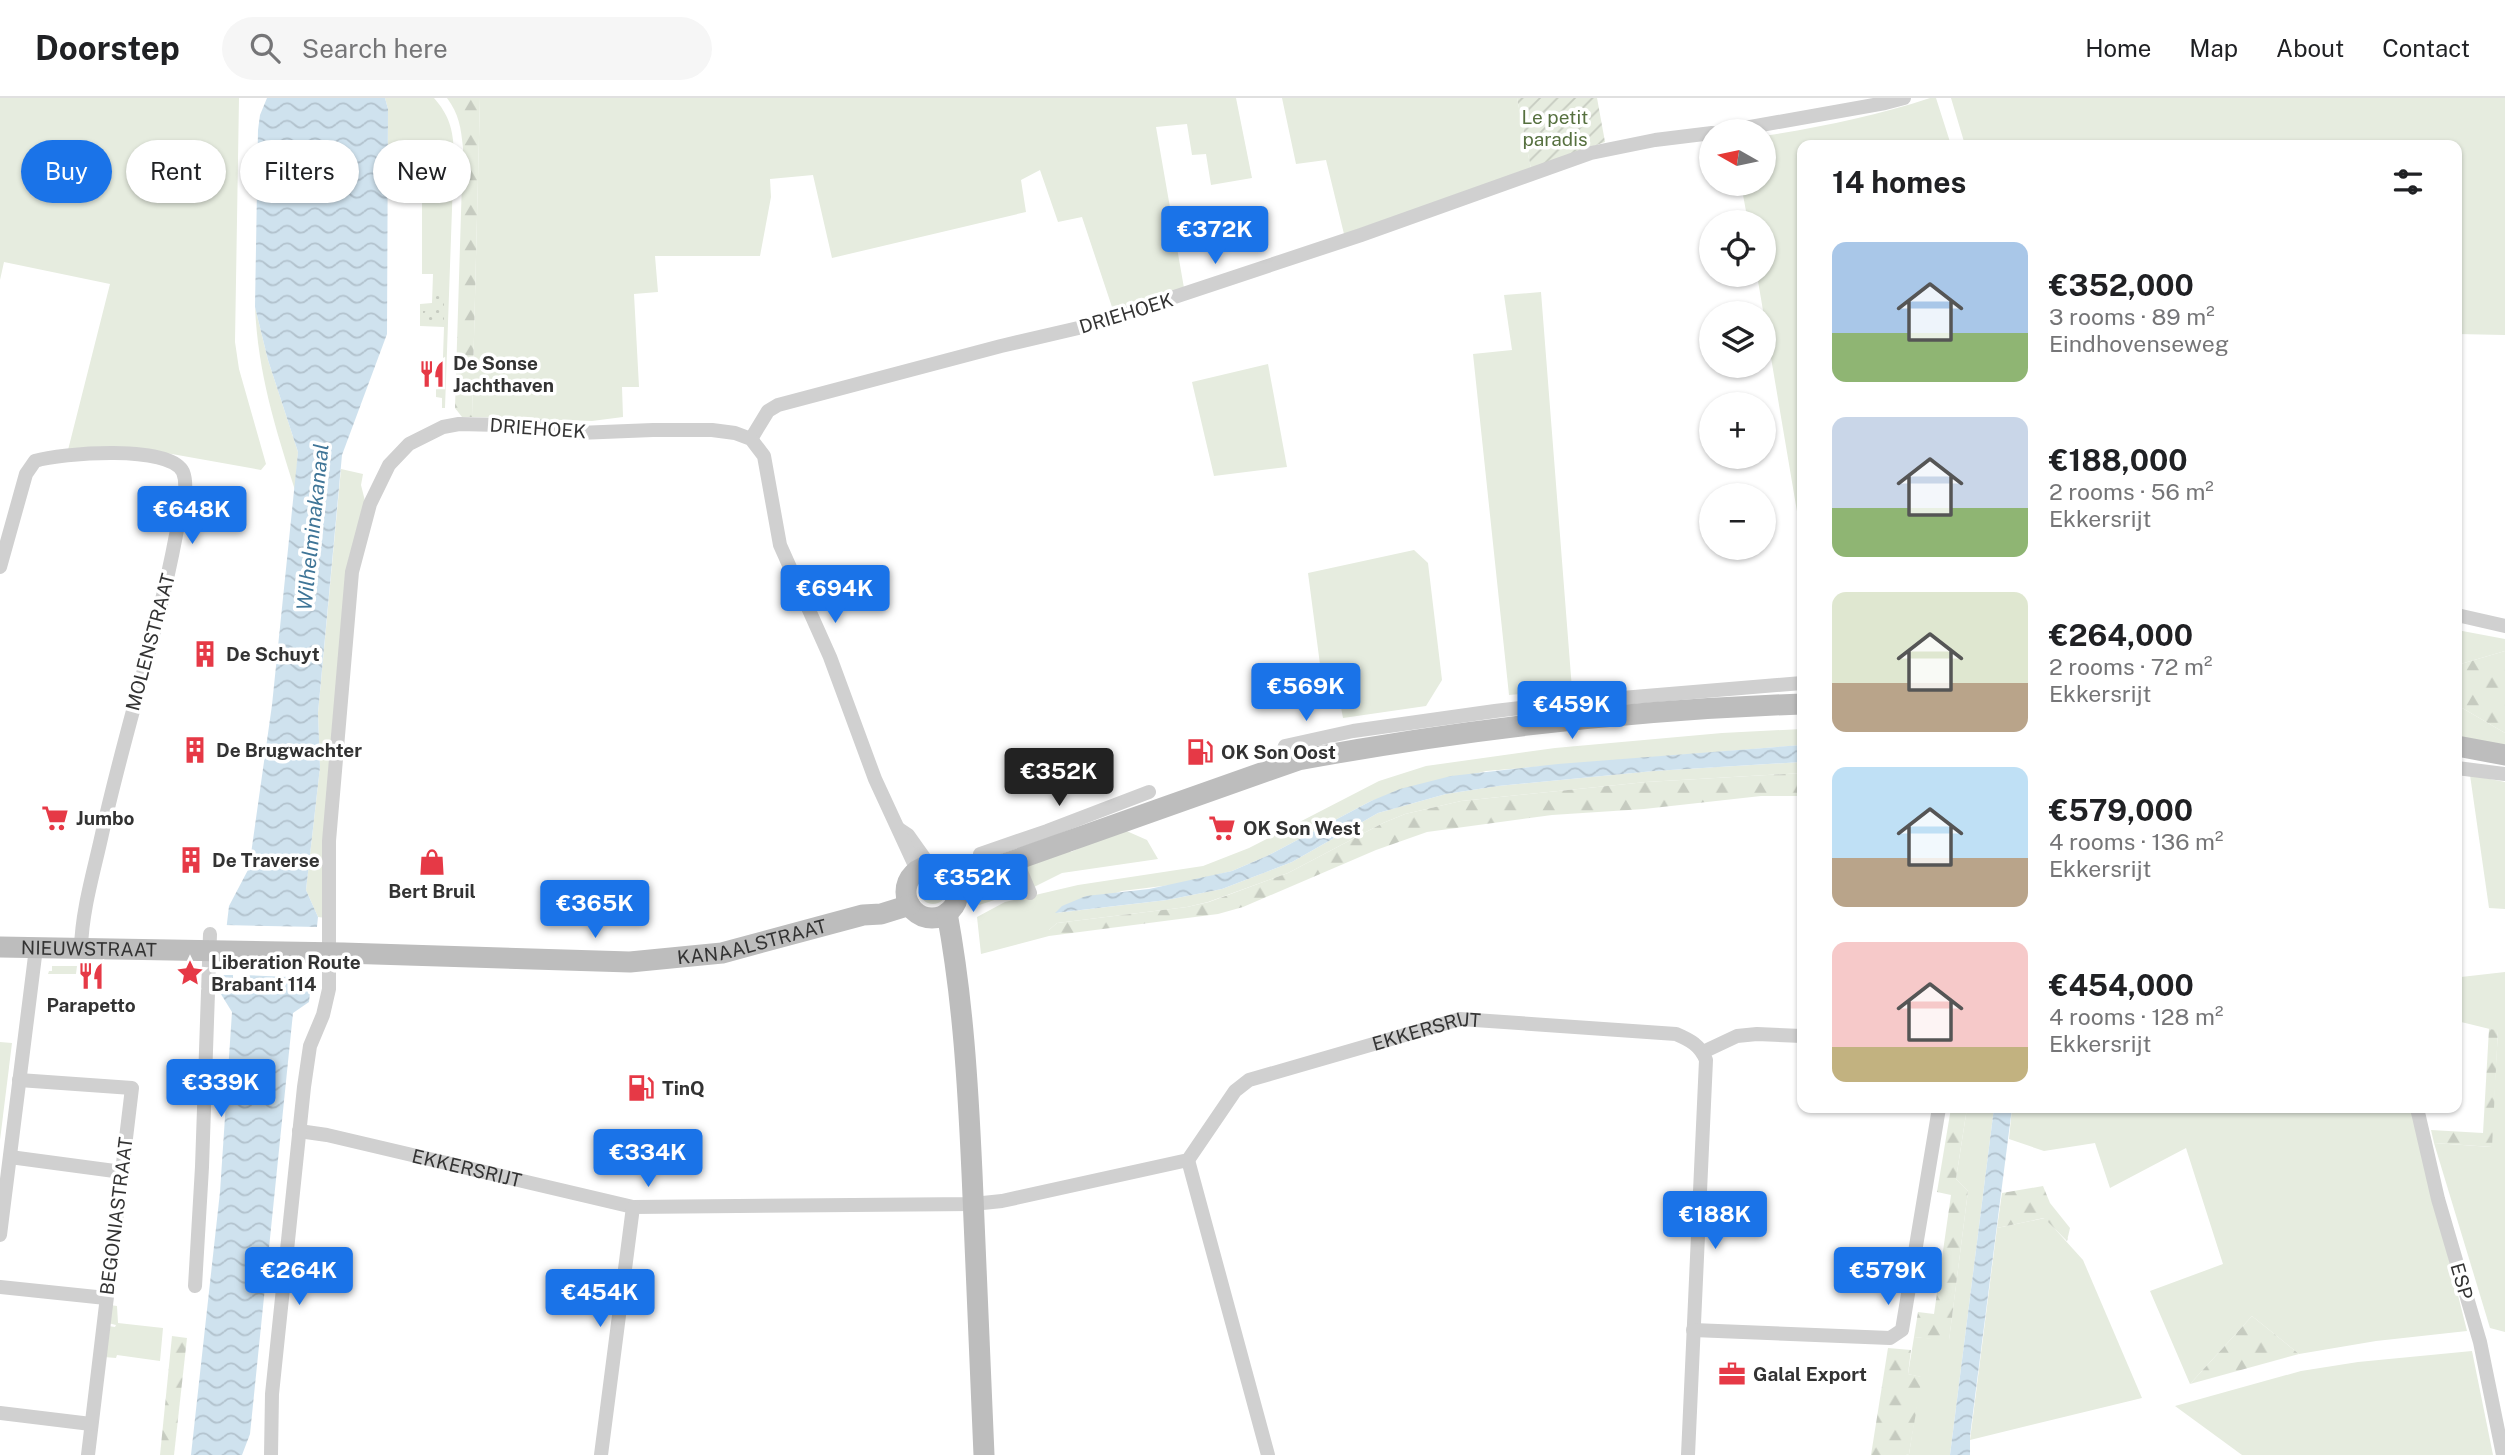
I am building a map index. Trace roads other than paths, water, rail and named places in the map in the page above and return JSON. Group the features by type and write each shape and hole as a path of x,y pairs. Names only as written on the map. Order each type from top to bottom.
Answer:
{"main road":[{"path":"956,885 986,879 1050,839 1298,760 1501,728 1693,709 1797,704"},
{"path":"2462,747 2505,755"},
{"path":"939,866 956,885 953,908 939,916 915,912 916,882 939,866"},
{"name":"KANAALSTRAAT","path":"214,945 322,954 630,962 664,960 722,953 863,915 881,914 916,882"},
{"path":"939,916 953,938 965,1036 984,1455"},
{"name":"NIEUWSTRAAT","path":"0,947 214,945"}],"street":[{"path":"1776,122 1903,98"},
{"name":"DRIEHOEK","path":"322,954 329,841 355,554 370,504 389,465 399,453 423,435 450,425 540,426 578,433 712,430 735,433 751,439 768,411 778,405 1001,346 1087,327 1361,235 1591,153 1655,140 1699,135"},
{"path":"751,439 764,456 780,545 831,657 875,779 897,828 908,835 916,882"},
{"name":"MOLENSTRAAT","path":"0,567 26,474 35,461 54,455 116,452 159,458 175,463 183,472 185,486 170,566 111,793 82,923 81,948"},
{"path":"2462,616 2505,626"},
{"path":"1277,767 1285,746 1353,731 1562,703 1797,683"},
{"path":"2462,769 2505,774"},
{"path":"980,854 1050,839 1149,792"},
{"path":"1010,862 1030,893"},
{"path":"194,1286 214,945"},
{"path":"0,1235 36,948"},
{"path":"271,1455 272,1394 299,1131 310,1046 325,1009 329,989 322,954"},
{"name":"EKKERSRIJT","path":"299,1131 327,1135 633,1206 973,1204 1011,1199 1188,1160 1235,1091 1249,1080 1460,1019 1676,1034 1692,1041 1703,1052"},
{"path":"1688,1455 1703,1158 1706,1060 1703,1052 1737,1036 1797,1036"},
{"name":"BEGONIASTRAAT","path":"19,1080 132,1088 88,1455"},
{"path":"1693,1330 1891,1338 1902,1330 1938,1113"},
{"name":"ESP","path":"2418,1113 2438,1199 2480,1342 2502,1455"},
{"path":"10,1157 121,1172"},
{"path":"1188,1160 1268,1455"},
{"path":"601,1455 633,1206"},
{"path":"0,1287 106,1298"},
{"path":"0,1413 92,1424"}],"water":[{"name":"Wilhelminakanaal","path":"267,98 385,98 388,109 388,140 373,140 373,203 388,203 387,334 342,455 318,713 320,767 306,890 318,917 309,1002 293,1013 250,1434 242,1455 191,1455 220,1192 232,1012 219,991 229,906 249,868 272,705 298,452 268,360 255,307 257,203 359,203 359,140 258,140 260,115"},
{"path":"1797,745 1797,762 1654,771 1498,786 1446,794 1378,813 1292,862 1222,889 1167,900 1055,913 1062,906 1086,896 1149,889 1232,871 1400,789 1451,776 1558,764"},
{"path":"1993,1113 2011,1113 1970,1436 1970,1455 1950,1455"}],"place":[{"name":"De Sonse Jachthaven","path":"432,374"},
{"name":"De Schuyt","path":"205,654"},
{"name":"De Brugwachter","path":"195,750"},
{"name":"OK Son Oost","path":"1200,752"},
{"name":"Jumbo","path":"55,818"},
{"name":"OK Son West","path":"1222,828"},
{"name":"De Traverse","path":"191,860"},
{"name":"Bert Bruil","path":"432,862"},
{"name":"Liberation Route Brabant 114","path":"190,973"},
{"name":"Parapetto","path":"91,976"},
{"name":"TinQ","path":"641,1088"},
{"name":"Galal Export","path":"1732,1374"}],"park label":[{"name":"Le petit paradis","path":"1555,128"}]}
